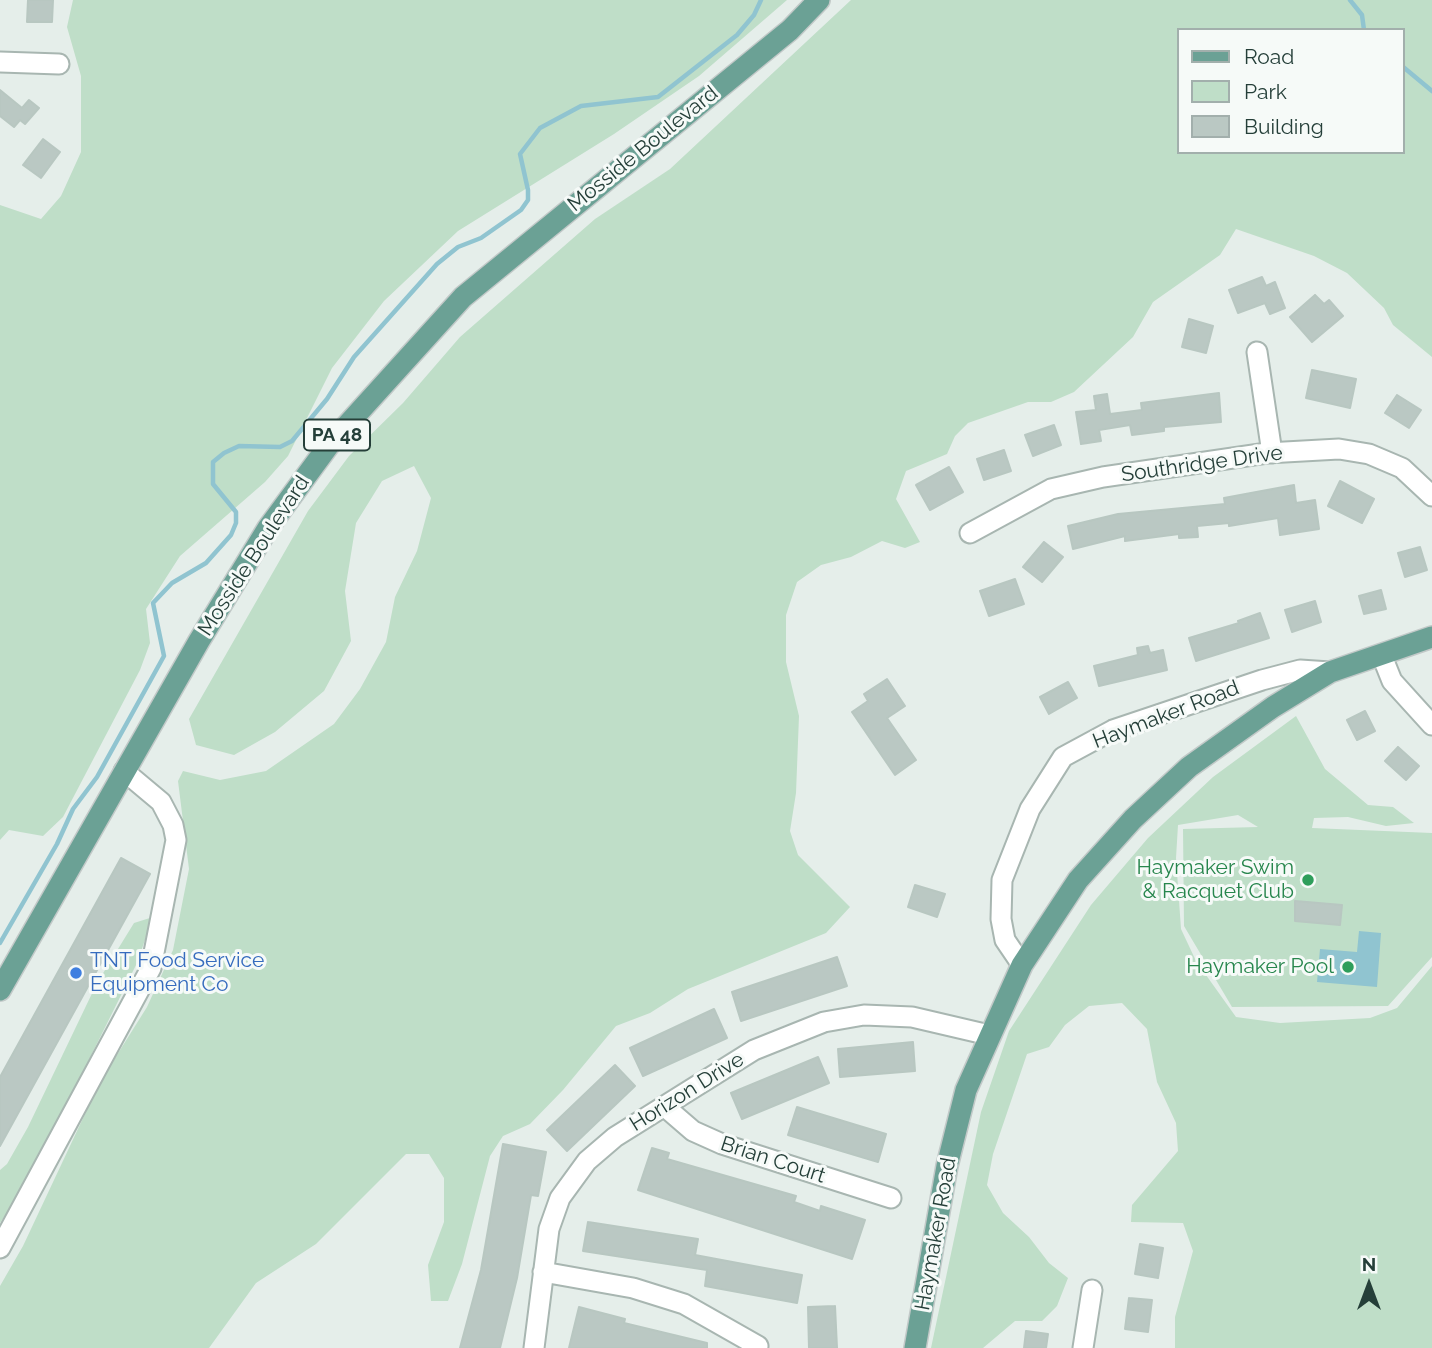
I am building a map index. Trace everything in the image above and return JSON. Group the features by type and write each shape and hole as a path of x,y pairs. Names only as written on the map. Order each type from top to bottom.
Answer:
{"main road":[{"name":"Mosside Boulevard","path":"0,990 124,771 268,528 329,445 387,377 463,297 790,30 819,0"},
{"name":"Haymaker Road","path":"915,1348 947,1166 966,1090 1022,965 1078,880 1133,819 1189,766 1330,672 1432,637"}],"street":[{"path":"0,62 58,64"},
{"path":"1257,352 1272,453"},
{"name":"Southridge Drive","path":"970,533 1051,489 1104,477 1272,453 1339,449 1369,454 1402,468 1432,496"},
{"path":"1382,656 1392,681 1432,725"},
{"name":"Haymaker Road","path":"1022,965 1004,940 1001,919 1002,880 1030,809 1063,757 1113,730 1262,680 1300,670 1330,672"},
{"path":"0,1248 151,968 176,841 173,825 161,803 124,771"},
{"name":"Horizon Drive","path":"534,1348 548,1229 560,1198 587,1161 615,1137 754,1050 824,1023 864,1015 912,1017 989,1035"},
{"name":"Brian Court","path":"664,1106 692,1131 722,1144 891,1198"},
{"path":"543,1272 634,1288 684,1304 758,1346"},
{"path":"1083,1348 1092,1290"}],"green space":[{"path":"73,0 787,0 699,76 614,134 458,231 384,301 332,368 288,456 265,482 180,556 146,609 150,643 140,670 63,817 43,836 9,830 0,840 0,205 41,219 61,196 81,152 81,76 67,27"},
{"path":"851,0 1432,0 1432,357 1393,325 1384,308 1347,273 1314,256 1236,229 1220,255 1153,302 1133,337 1074,392 1051,402 1028,402 968,423 955,436 947,454 906,471 896,499 920,542 905,548 882,541 851,557 821,565 797,582 786,615 786,662 799,716 796,793 790,831 798,855 850,907 826,933 688,989 650,1013 616,1026 563,1090 530,1124 503,1136 490,1156 462,1264 448,1301 431,1301 428,1265 444,1222 444,1178 429,1154 406,1154 316,1244 256,1283 209,1348 0,1348 0,1286 23,1246 100,1082 147,1007 173,950 189,869 178,781 183,771 220,780 266,771 334,724 360,689 386,642 395,597 417,551 431,498 414,466 382,481 356,523 345,591 351,641 324,691 275,732 234,755 196,745 189,719 308,511 349,456 403,403 460,337 595,219 670,169"},
{"path":"1296,716 1325,769 1368,805 1393,807 1414,823 1386,826 1348,817 1314,818 1312,828 1432,833 1432,957 1388,1006 1232,1007 1184,926 1183,829 1258,827 1238,815 1178,825 1176,858 1181,929 1196,961 1236,1017 1280,1023 1370,1018 1397,1008 1432,966 1432,1348 1175,1348 1175,1317 1193,1251 1183,1223 1131,1222 1132,1205 1178,1151 1176,1123 1157,1082 1147,1029 1122,1003 1089,1006 1065,1025 1049,1047 1027,1054 993,1154 987,1185 1003,1213 1029,1237 1049,1263 1068,1278 1057,1306 1042,1321 1015,1321 983,1348 931,1348 981,1112 1009,1031 1091,905 1148,838 1213,777"},
{"path":"153,917 137,963 65,1108 26,1185 0,1223 0,1170 7,1164 28,1127 97,983 134,923"}],"water":[{"name":"Haymaker Pool","path":"1359,931 1381,933 1377,987 1317,982 1320,949 1357,952"}],"building":[{"path":"28,0 53,0 52,22 27,22"},
{"path":"0,90 22,108 29,100 39,108 25,124 20,120 14,127 0,116"},
{"path":"43,139 60,152 41,178 23,165"},
{"path":"1262,277 1266,286 1275,282 1285,308 1270,314 1265,303 1238,313 1229,290"},
{"path":"1315,295 1324,304 1329,300 1343,316 1312,342 1290,317"},
{"path":"1189,319 1213,326 1206,353 1182,347"},
{"path":"1312,370 1356,379 1350,408 1306,398"},
{"path":"1219,393 1221,422 1164,427 1164,431 1132,435 1130,425 1099,430 1101,441 1081,444 1076,412 1096,410 1094,396 1107,394 1110,414 1142,410 1141,403"},
{"path":"1397,395 1421,410 1409,428 1385,413"},
{"path":"1054,425 1061,445 1033,456 1025,435"},
{"path":"1004,450 1011,471 984,480 977,459"},
{"path":"949,467 963,492 930,510 916,485"},
{"path":"1340,481 1374,499 1362,523 1328,506"},
{"path":"1294,485 1296,503 1315,500 1319,529 1280,535 1278,518 1229,526 1229,523 1197,526 1198,537 1179,538 1179,534 1125,541 1125,536 1073,549 1068,526 1118,514 1225,504 1224,498"},
{"path":"1044,542 1063,557 1042,582 1023,567"},
{"path":"1420,547 1427,570 1405,577 1398,553"},
{"path":"1015,579 1024,604 989,616 980,591"},
{"path":"1381,590 1386,609 1364,614 1359,596"},
{"path":"1315,601 1321,622 1292,632 1285,610"},
{"path":"1260,613 1269,638 1196,661 1189,638 1239,623 1238,621"},
{"path":"1148,646 1150,653 1163,650 1167,670 1099,686 1094,666 1138,655 1137,648"},
{"path":"887,679 905,706 887,718 916,760 895,775 852,712 868,701 864,694"},
{"path":"1068,682 1077,698 1049,714 1040,697"},
{"path":"1365,711 1375,731 1357,740 1347,720"},
{"path":"1398,747 1419,766 1406,780 1385,761"},
{"name":"TNT Food Service Equipment Co","path":"121,858 150,874 0,1146 0,1077"},
{"path":"915,885 945,894 937,917 908,907"},
{"path":"1295,901 1342,905 1340,925 1295,921"},
{"path":"837,957 847,986 741,1021 732,992"},
{"path":"714,1009 727,1038 643,1076 630,1048"},
{"path":"913,1042 915,1071 840,1077 838,1049"},
{"path":"818,1057 829,1083 742,1119 731,1093"},
{"path":"615,1065 635,1086 567,1151 547,1130"},
{"path":"797,1107 886,1134 878,1162 788,1135"},
{"path":"503,1144 546,1152 538,1196 531,1195 517,1278 500,1348 460,1348 481,1270"},
{"path":"652,1148 669,1153 667,1159 796,1196 794,1202 820,1211 821,1206 865,1220 852,1259 638,1190"},
{"path":"588,1222 698,1239 695,1255 802,1275 797,1303 705,1286 707,1270 583,1251"},
{"path":"1140,1244 1163,1248 1158,1278 1135,1274"},
{"path":"1129,1298 1152,1300 1148,1332 1125,1329"},
{"path":"835,1306 837,1348 809,1348 808,1307"},
{"path":"579,1307 625,1319 624,1323 707,1343 707,1348 569,1348"},
{"path":"1026,1331 1048,1334 1046,1348 1024,1348"}],"waterway":[{"path":"0,943 57,844 73,809 97,777 164,656 153,603 172,583 206,563 231,535 236,523 236,512 213,484 213,462 239,446 280,447 292,441 327,399 354,357 437,264 458,247 481,238 521,210 528,200 528,190 520,154 540,128 581,106 658,97 737,35 754,15 761,0"},
{"path":"1350,0 1362,15 1364,28"},
{"path":"1404,68 1432,91"}],"place":[{"name":"Haymaker Swim & Racquet Club","path":"1308,880"},
{"name":"Haymaker Pool","path":"1348,967"},
{"name":"TNT Food Service Equipment Co","path":"76,973"}]}
